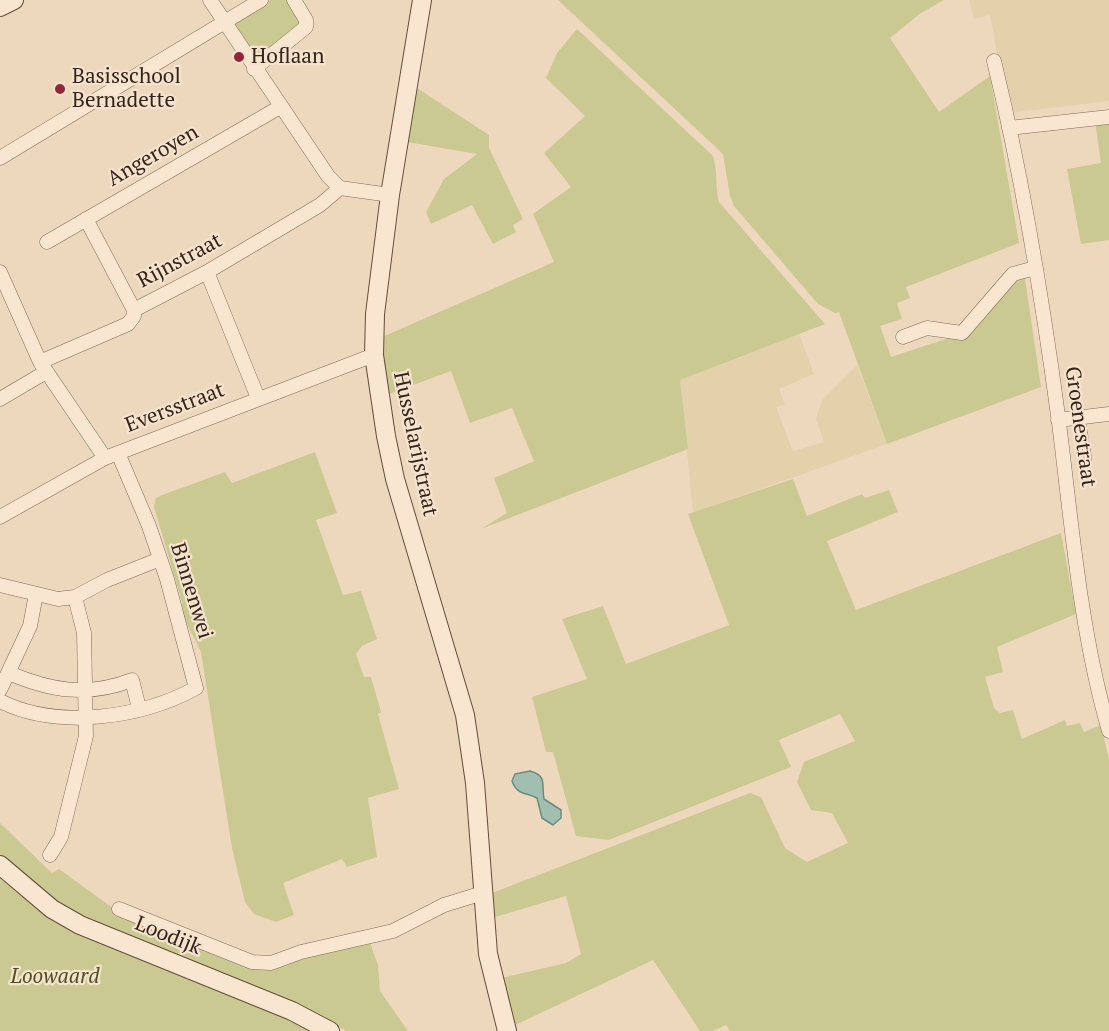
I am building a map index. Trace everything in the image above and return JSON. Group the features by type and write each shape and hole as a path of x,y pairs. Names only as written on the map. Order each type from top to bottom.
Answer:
{"street":[{"path":"0,7 14,0"},
{"path":"210,0 254,69 328,176 340,188 390,195"},
{"path":"0,158 261,0"},
{"path":"254,69 306,27 306,20 294,0"},
{"name":"Husselarijstraat","path":"422,0 390,195 375,314 374,355 395,479 465,715 475,783 488,954 507,1031"},
{"name":"Groenestraat","path":"994,61 1035,268 1058,420 1083,618 1109,731"},
{"name":"Angeroyen","path":"47,242 280,107"},
{"path":"1009,128 1109,117"},
{"name":"Rijnstraat","path":"0,399 43,367 128,324 134,316 134,310 207,272 320,205 340,188"},
{"path":"86,219 134,310"},
{"path":"903,337 927,328 962,333 1013,274 1035,268"},
{"name":"Binnenwei","path":"0,272 43,367 111,455 160,559 196,688 139,708 86,718 33,715 0,701"},
{"path":"207,272 258,398"},
{"name":"Eversstraat","path":"0,517 111,455 374,355"},
{"path":"1058,420 1109,414"},
{"path":"0,585 34,601 58,599 77,603 107,580 160,559"},
{"path":"0,690 30,626 34,601"},
{"path":"50,855 61,837 86,736 84,633 77,603"},
{"path":"9,673 39,685 86,690 106,690 132,680 139,708"},
{"name":"Loodijk","path":"0,865 52,909 80,925 292,1011 330,1031"},
{"path":"119,909 252,962 271,963 301,952 393,931 444,905 483,893"}],"lane":[{"path":"1081,417 1088,459"}],"shaded area":[{"path":"969,0 1109,0 1109,101 1008,113 990,15 974,19"},
{"path":"799,333 814,374 779,389 785,405 776,407 793,451 824,442 816,419 822,400 857,365 887,444 693,513 680,380"},
{"path":"530,771 542,778 544,799 561,810 561,818 553,825 542,818 537,798 519,791 514,786 512,781 515,774"}],"green space":[{"path":"270,0 288,0 306,27 259,59 252,55 231,23"},
{"path":"558,0 944,0 921,13 890,38 939,112 990,76 1019,243 906,287 910,298 897,303 902,319 880,326 891,357 961,334 1024,272 1041,387 887,444 839,312 835,313 818,304 734,206 730,196 723,154"},
{"path":"577,29 713,156 719,202 825,324 680,380 688,449 481,529 507,513 494,478 534,461 512,408 470,423 451,371 387,395 382,337 554,262 533,214 571,187 544,153 585,116 546,78 557,53"},
{"path":"417,88 489,135 489,148 523,219 513,225 516,232 493,244 472,205 431,224 426,212 444,179 477,154 407,142"},
{"path":"1109,120 1109,240 1081,244 1067,169 1101,163 1095,121"},
{"path":"315,452 337,513 316,520 343,595 361,591 377,639 362,646 356,654 364,677 371,677 381,712 378,714 399,789 368,798 377,857 347,867 342,859 283,883 294,915 276,922 254,914 245,902 232,848 201,652 183,616 182,602 154,507 156,498 160,496 225,472 232,483"},
{"path":"793,479 807,516 862,494 865,498 889,490 898,512 827,541 856,610 1061,533 1076,614 997,647 1003,672 985,677 994,708 1000,713 1013,710 1022,739 1065,720 1067,726 1080,723 1084,732 1101,725 1109,760 1109,1031 730,1031 726,1025 713,1031 700,1031 653,960 511,1027 501,978 566,963 581,954 566,896 492,918 492,893 750,793 761,797 785,848 807,862 848,843 832,813 811,810 797,782 804,762 855,741 840,714 779,740 791,767 609,840 576,836 553,752 546,752 532,697 587,679 562,619 603,606 626,664 729,625 688,514"},
{"path":"0,823 52,873 59,869 110,906 255,968 369,940 378,965 380,991 408,1031 347,1031 278,995 138,943 67,909 0,856"},
{"name":"Loowaard","path":"0,872 19,890 213,986 316,1031 0,1031"}],"place":[{"name":"Hoflaan","path":"239,57"},
{"name":"Basisschool Bernadette","path":"60,89"}]}
